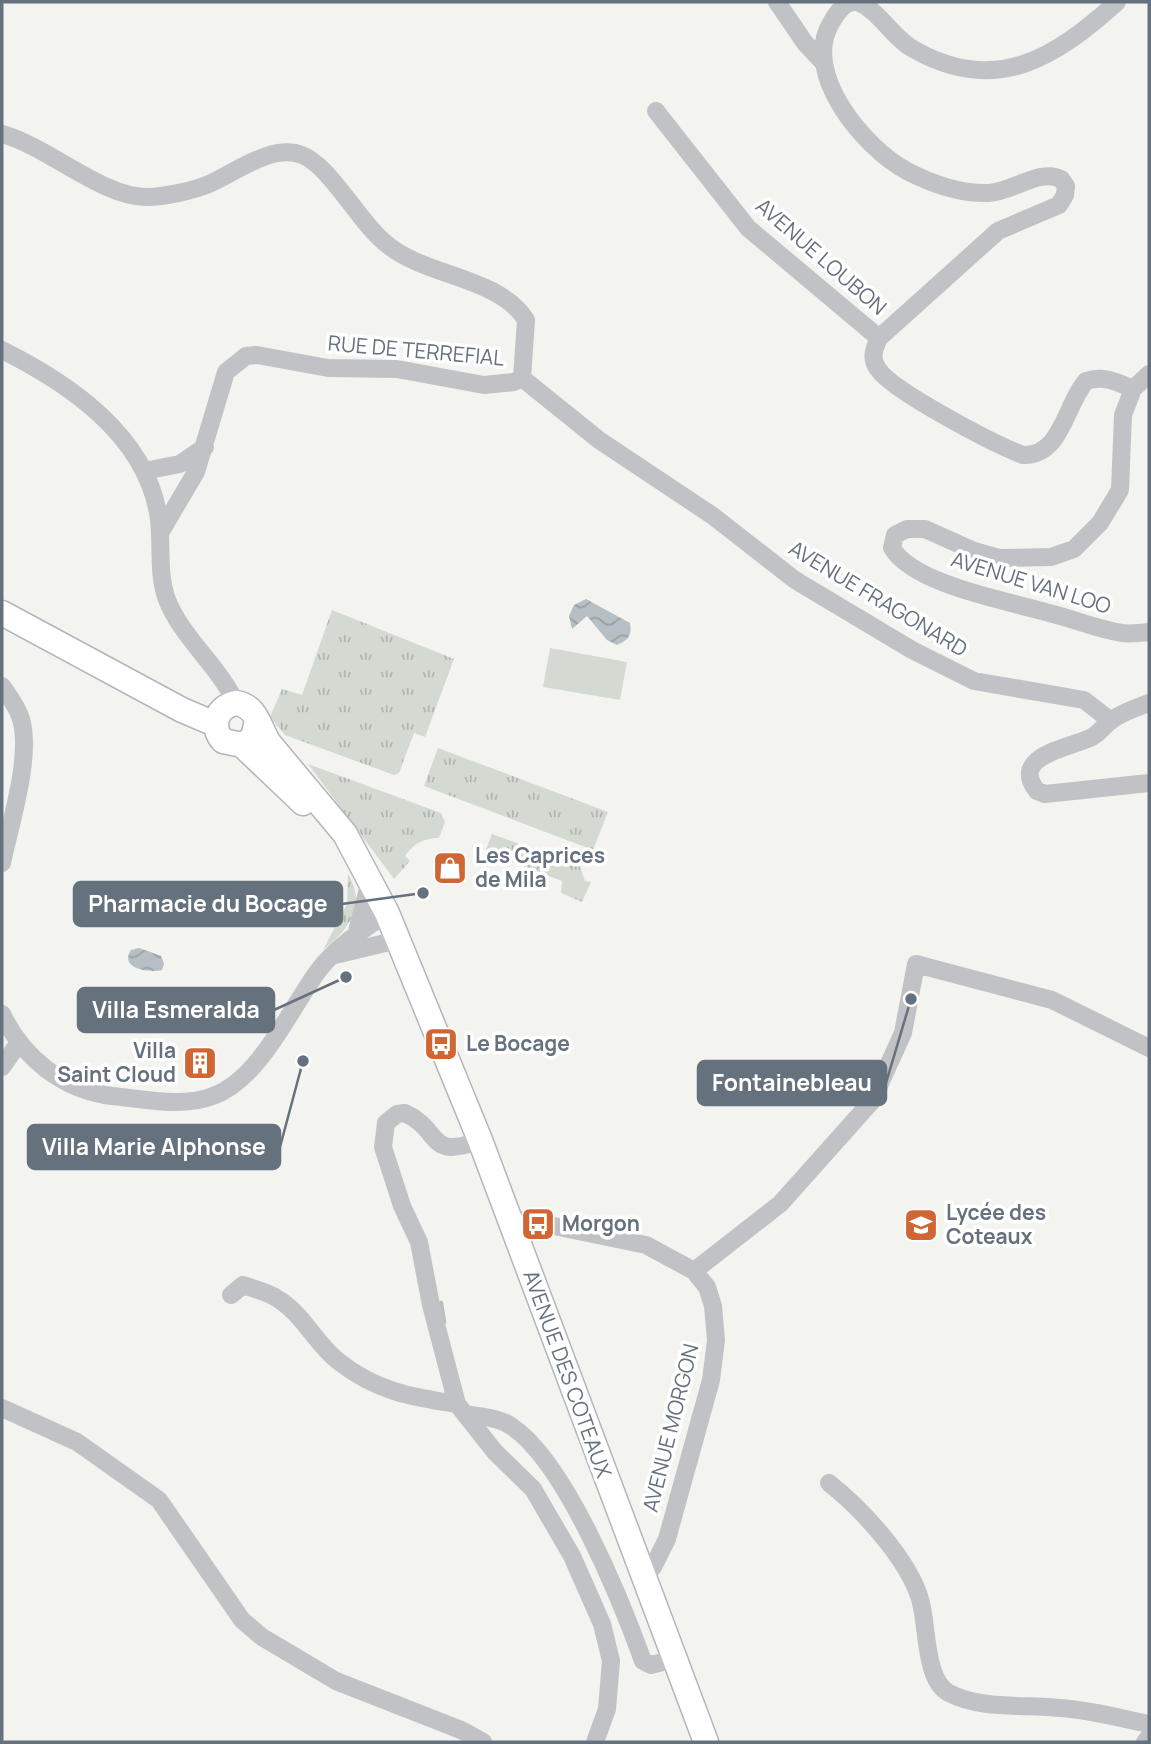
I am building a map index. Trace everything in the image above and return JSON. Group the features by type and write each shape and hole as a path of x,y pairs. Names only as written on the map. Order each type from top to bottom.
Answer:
{"main road":[{"path":"2,613 172,705 215,723 223,741 242,745 256,732 257,720 247,706 236,703 220,712 215,723"},
{"name":"AVENUE DES COTEAUX","path":"257,720 269,743 323,805 355,854 387,914 480,1140 706,1742"},
{"name":"AVENUE DES COTEAUX","path":"242,745 355,854"}],"street":[{"path":"777,2 822,61"},
{"path":"1117,2 1067,44 1038,61 999,70 967,68 914,50 895,37 866,5 848,2 828,26 823,42 822,61 827,79 855,125 878,152 907,170 936,184 991,193 1046,176 1055,176 1066,186 1065,195 1059,205 998,232 878,338 873,354 877,369 891,382 953,420 1023,455 1036,455 1051,445 1078,390 1086,381 1096,378 1114,381 1133,389"},
{"name":"AVENUE LOUBON","path":"656,111 748,228 878,338"},
{"name":"RUE DE TERREFIAL","path":"2,134 38,148 82,176 145,198 206,186 284,151 302,155 315,163 371,232 390,247 411,260 511,301 526,320 523,378 514,382 484,385 397,369 328,368 246,356 226,372 205,447 183,497 160,533"},
{"path":"2,350 70,389 108,423 144,471 157,510 159,555 166,597 236,703"},
{"name":"AVENUE VAN LOO","path":"1149,374 1133,389 1123,415 1120,490 1100,523 1074,549 1051,557 999,558 915,527 895,535 892,548 898,557 926,574 963,589 1101,629 1126,634 1149,632"},
{"name":"AVENUE FRAGONARD","path":"523,378 599,440 713,516 795,580 912,650 974,681 1076,697 1096,706 1111,721"},
{"path":"144,471 180,464 205,447"},
{"path":"2,686 21,720 23,738 20,776 2,863"},
{"path":"1149,703 1111,721 1092,737 1041,756 1032,769 1032,785 1045,794 1058,794 1149,783"},
{"path":"356,935 370,881"},
{"path":"2,1014 18,1044 55,1076 102,1094 158,1101 213,1096 252,1066 332,956 356,935 387,914"},
{"path":"332,956 398,940"},
{"path":"510,1222 526,1220 646,1245 694,1271 780,1204 872,1101 903,1033 916,964 1052,1000 1149,1048"},
{"path":"2,1067 18,1044"},
{"path":"480,1140 457,1149 449,1148 432,1139 405,1113 397,1114 386,1124 383,1139 388,1170 419,1242 431,1305 461,1409 495,1452 533,1489 572,1556 602,1625 611,1661 607,1709 595,1742"},
{"name":"AVENUE MORGON","path":"641,1574 653,1567 667,1539 711,1380 716,1340 713,1306 707,1287 694,1271"},
{"path":"231,1295 243,1285 278,1298 302,1319 335,1359 375,1386 510,1425 544,1456 601,1558 625,1611 643,1661 651,1665 675,1659"},
{"path":"2,1408 66,1436 159,1500 242,1620 262,1637 336,1681 461,1730 483,1742"},
{"path":"829,1483 864,1514 909,1575 921,1601 933,1672 941,1688 973,1702 1071,1709 1149,1724"},
{"path":"1145,1742 1149,1737"}],"green space":[{"path":"332,610 454,659 425,737 414,733 399,773 394,775 285,735 270,717 282,689 302,695"},
{"path":"550,648 627,662 620,700 543,687"},
{"path":"438,748 608,812 593,850 424,786"},
{"path":"308,764 441,813 445,822 439,838 419,842 412,848 405,856 410,861 394,879"},
{"path":"492,834 580,866 585,881 591,882 582,902 561,893 562,881 485,852"},
{"path":"348,874 356,896 352,916 341,934 323,950 347,904"}],"water":[{"path":"586,599 630,623 631,631 627,639 617,645 607,640 587,616 572,629 569,616 574,605"},
{"path":"139,948 161,956 164,964 162,970 143,970 132,965 128,956 131,950"}],"waterway":[{"path":"441,1303 444,1322"}],"place":[{"name":"Les Caprices de Mila","path":"450,868"},
{"name":"Pharmacie du Bocage","path":"423,893"},
{"name":"Villa Esmeralda","path":"346,977"},
{"name":"Fontainebleau","path":"911,999"},
{"name":"Le Bocage","path":"441,1044"},
{"name":"Villa Marie Alphonse","path":"303,1061"},
{"name":"Villa Saint Cloud","path":"200,1063"},
{"name":"Morgon","path":"538,1224"},
{"name":"Lycée des Coteaux","path":"921,1225"}]}
